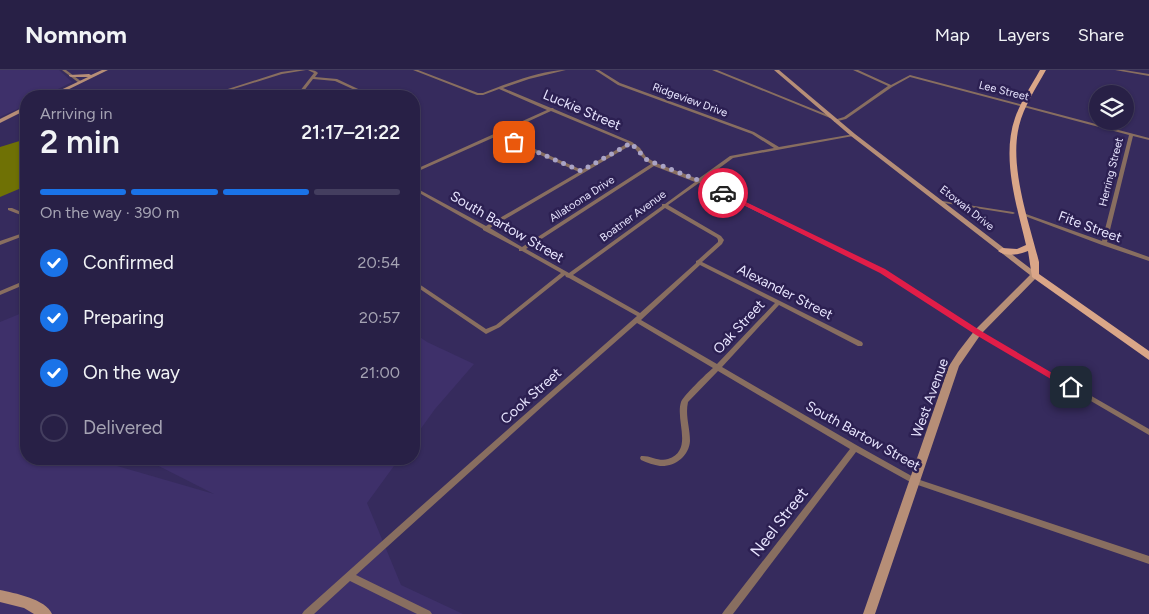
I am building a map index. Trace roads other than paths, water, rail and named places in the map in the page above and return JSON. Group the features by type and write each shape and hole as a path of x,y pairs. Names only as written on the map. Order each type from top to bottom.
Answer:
{"main road":[{"path":"1035,275 1016,172 1014,138 1024,104 1043,70"},
{"path":"1002,251 1018,252 1031,246"},
{"name":"Etowah Drive","path":"1035,275 1149,356"}],"street":[{"path":"64,70 80,82"},
{"path":"63,90 106,70"},
{"path":"227,90 282,73 304,70"},
{"path":"303,90 316,72 310,70"},
{"path":"416,70 478,94 488,93 528,78 564,70"},
{"name":"Ridgeview Drive","path":"597,70 619,84 753,132 777,148"},
{"path":"714,70 833,119"},
{"name":"Etowah Drive","path":"776,70 853,135 1035,275"},
{"path":"855,70 890,86"},
{"path":"1117,70 1149,75"},
{"path":"71,76 97,74"},
{"name":"Lee Street","path":"833,119 845,118 890,86 910,76 1024,104 1149,139"},
{"path":"313,78 335,80 358,90"},
{"name":"Luckie Street","path":"499,88 631,143 644,158 654,164 698,180 882,271 978,333 1149,432"},
{"path":"420,169 552,109"},
{"path":"0,121 20,111"},
{"path":"497,134 581,171"},
{"name":"Herring Street","path":"1104,244 1131,134"},
{"name":"Boatner Avenue","path":"420,287 486,332 498,326 566,274 732,157 853,135"},
{"path":"485,228 631,143"},
{"name":"Allatoona Drive","path":"521,250 654,164"},
{"name":"South Bartow Street","path":"420,191 566,274 718,367 915,481 1149,560"},
{"path":"938,200 1013,213"},
{"name":"Cook Street","path":"307,614 639,318 721,240 664,206"},
{"path":"10,209 20,213"},
{"name":"Fite Street","path":"1024,215 1149,259"},
{"path":"0,243 20,235"},
{"name":"Alexander Street","path":"698,262 860,344"},
{"name":"West Avenue","path":"869,614 954,366 964,349 978,333 1027,281 1035,275"},
{"path":"0,293 20,285"},
{"name":"Oak Street","path":"644,458 656,463 668,463 679,457 686,449 687,438 682,408 693,392 778,303"},
{"name":"Neel Street","path":"727,614 855,448"},
{"path":"349,576 427,614"},
{"path":"0,596 26,602 46,614"}]}
